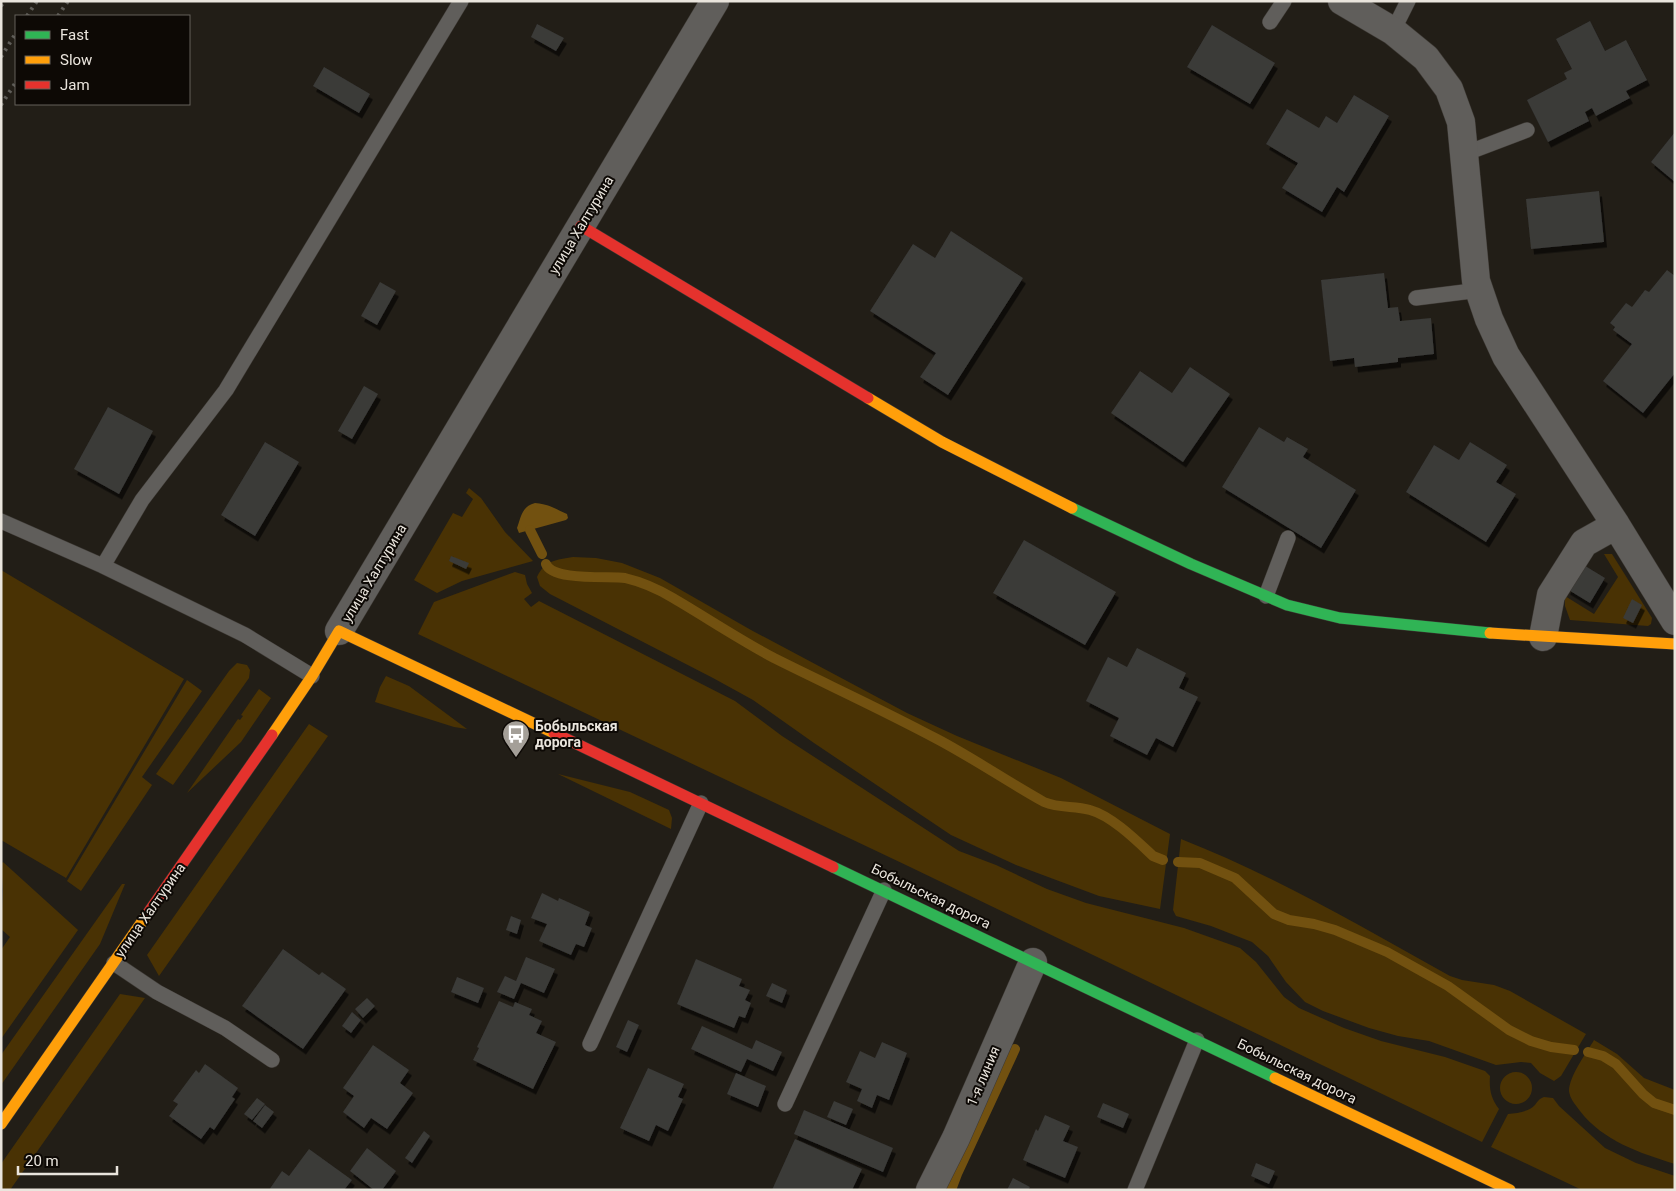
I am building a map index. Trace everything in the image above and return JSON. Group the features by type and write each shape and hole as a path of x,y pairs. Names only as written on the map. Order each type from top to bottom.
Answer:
{"street":[{"name":"улица Халтурина","path":"1,1124 312,676 715,1"},
{"path":"1342,1 1393,31 1426,58 1449,89 1461,122 1476,281 1489,319 1506,356 1616,525 1675,621"},
{"path":"581,226 942,442 1088,516 1191,564 1287,605 1340,618 1429,628 1543,637 1675,644"},
{"path":"1543,637 1552,595 1584,543 1616,525"},
{"name":"Бобыльская дорога","path":"339,631 1510,1190"},
{"name":"1-я линия","path":"930,1190 956,1138 1033,962"}],"lane":[{"path":"103,566 142,500 226,390 460,1"},
{"path":"1270,22 1284,1"},
{"path":"1393,31 1408,1"},
{"path":"1464,154 1527,130"},
{"path":"1416,298 1480,290"},
{"path":"1,521 103,566 245,635 312,676"},
{"path":"1266,596 1288,538"},
{"path":"590,1044 701,803"},
{"path":"785,1104 884,890"},
{"path":"114,962 157,992 225,1028 272,1060"},
{"path":"1136,1190 1197,1040"}],"shaded area":[{"path":"469,488 481,498 505,532 533,561 462,581 437,593 414,580 453,513 462,517 473,499 466,493"},
{"path":"535,503 552,507 567,514 568,518 519,533 517,528 525,509"},
{"path":"1604,554 1612,554 1652,618 1651,624 1648,626 1570,620 1565,606 1565,596 1594,614 1618,577"},
{"path":"573,557 596,558 622,563 660,578 751,630 907,713 957,736 1061,778 1170,834 1160,909 1099,896 1016,865 951,835 753,700 550,594 540,586 537,577 547,564"},
{"path":"1,570 184,679 66,878 1,840"},
{"path":"515,572 525,575 532,593 524,599 531,607 539,601 735,701 782,736 959,851 996,865 1047,889 1086,903 1184,928 1240,948 1256,962 1284,997 1299,1008 1344,1028 1381,1041 1445,1057 1485,1071 1490,1076 1491,1094 1499,1109 1482,1142 908,866 418,634 434,602"},
{"path":"237,663 247,665 250,670 249,678 173,785 156,774 229,671"},
{"path":"386,676 409,686 467,729 454,727 375,702"},
{"path":"187,680 202,691 142,777 152,785 81,891 67,881"},
{"path":"259,689 271,698 241,742 187,793 238,719 240,720 243,716 241,715"},
{"path":"309,724 328,736 159,976 147,955"},
{"path":"558,774 630,792 669,810 672,818 671,829"},
{"path":"1181,839 1284,886 1450,976 1462,980 1494,985 1510,991 1586,1034 1561,1076 1554,1081 1540,1073 1531,1063 1521,1062 1496,1065 1429,1041 1398,1036 1369,1028 1323,1011 1305,1002 1286,982 1268,956 1252,942 1211,926 1176,916 1173,910"},
{"path":"3,862 78,930 1,1039 1,950 10,937 1,929 3,891 1,864"},
{"path":"122,884 125,884 100,944 1,1085 1,1055"},
{"path":"120,994 145,998 10,1190 1,1190 1,1164"},
{"path":"1594,1040 1617,1054 1644,1078 1675,1090 1675,1164 1623,1145 1611,1138 1589,1121 1570,1097 1569,1091 1572,1078"},
{"path":"1516,1072 1522,1073 1527,1077 1531,1082 1531,1094 1527,1099 1522,1103 1516,1104 1510,1103 1505,1099 1501,1094 1500,1088 1501,1082 1505,1077 1510,1073"},
{"path":"1544,1097 1553,1098 1559,1106 1605,1148 1636,1163 1675,1176 1675,1190 1582,1190 1491,1147 1508,1114 1519,1113 1529,1109"}],"building":[{"path":"1590,21 1605,51 1626,40 1647,80 1626,91 1630,98 1596,116 1592,108 1585,112 1589,121 1548,142 1527,100 1567,79 1564,73 1572,69 1556,39"},
{"path":"537,24 564,38 556,51 531,37"},
{"path":"1212,25 1275,63 1250,104 1187,67"},
{"path":"324,67 370,94 359,113 313,86"},
{"path":"1354,95 1389,116 1344,192 1337,187 1322,212 1282,188 1298,163 1266,144 1287,109 1319,128 1326,116 1337,123"},
{"path":"1675,132 1675,182 1651,162"},
{"path":"1599,191 1604,242 1531,249 1526,199"},
{"path":"951,231 1023,278 948,395 920,377 936,353 870,311 913,244 935,258"},
{"path":"1667,270 1675,276 1675,373 1643,413 1603,381 1632,344 1613,330 1615,327 1610,323 1626,303 1632,307 1645,290 1649,292"},
{"path":"1384,273 1388,308 1398,307 1400,321 1431,318 1434,354 1398,358 1398,362 1355,367 1354,358 1330,361 1321,280"},
{"path":"380,282 396,291 377,325 361,316"},
{"path":"1190,367 1230,394 1183,462 1111,413 1140,371 1172,393"},
{"path":"364,386 378,394 352,439 338,431"},
{"path":"108,407 153,431 119,494 74,469"},
{"path":"1259,427 1284,442 1287,437 1308,449 1303,457 1356,490 1321,548 1222,487"},
{"path":"265,442 299,462 255,536 221,515"},
{"path":"1470,442 1507,465 1496,482 1516,494 1486,542 1406,492 1434,445 1459,460"},
{"path":"1024,540 1116,592 1085,645 993,593"},
{"path":"451,556 469,563 466,569 449,561"},
{"path":"1582,564 1605,578 1590,603 1567,589"},
{"path":"1632,599 1642,605 1633,623 1623,618"},
{"path":"1137,648 1186,673 1179,688 1198,697 1173,747 1156,738 1147,755 1110,736 1119,718 1086,701 1108,657 1127,667"},
{"path":"542,893 558,901 559,898 590,912 585,925 592,928 584,947 576,944 571,955 539,941 547,924 531,918"},
{"path":"511,916 521,920 517,934 506,930"},
{"path":"283,949 319,975 322,972 346,989 303,1049 242,1006"},
{"path":"526,957 555,969 544,993 521,983 514,999 497,992 505,976 516,981"},
{"path":"696,959 742,979 739,986 750,990 745,1000 751,1003 745,1018 739,1016 734,1028 677,1004"},
{"path":"457,977 484,988 478,1003 451,992"},
{"path":"772,983 787,990 782,1003 766,996"},
{"path":"367,998 375,1006 363,1018 355,1009"},
{"path":"499,1001 513,1007 515,1002 532,1009 529,1015 542,1021 536,1033 556,1042 533,1089 473,1060 479,1048 477,1047"},
{"path":"352,1012 361,1020 351,1033 342,1026"},
{"path":"628,1020 639,1025 627,1052 616,1047"},
{"path":"702,1026 752,1049 756,1040 782,1052 773,1071 747,1059 741,1072 691,1049"},
{"path":"882,1042 907,1053 889,1100 877,1095 872,1108 857,1101 862,1089 846,1082 860,1051 875,1058"},
{"path":"373,1045 409,1070 400,1083 413,1093 387,1129 371,1118 364,1128 343,1112 354,1096 343,1088"},
{"path":"205,1064 238,1088 232,1097 235,1099 214,1130 210,1127 201,1139 169,1116 178,1104 173,1101 196,1070 199,1073"},
{"path":"648,1068 684,1084 678,1097 683,1099 668,1131 656,1125 649,1141 620,1128"},
{"path":"736,1073 766,1086 758,1107 727,1094"},
{"path":"257,1098 265,1104 252,1120 244,1114"},
{"path":"834,1101 853,1109 846,1125 827,1117"},
{"path":"1103,1103 1129,1114 1123,1128 1097,1117"},
{"path":"265,1105 274,1112 262,1128 253,1121"},
{"path":"804,1110 893,1148 883,1172 794,1134"},
{"path":"1045,1115 1070,1126 1063,1141 1078,1147 1065,1178 1023,1160 1036,1129 1038,1131"},
{"path":"424,1131 430,1136 412,1163 405,1158"},
{"path":"795,1139 862,1169 852,1190 772,1190"},
{"path":"367,1148 396,1171 382,1190 374,1190 350,1171"},
{"path":"309,1149 352,1180 344,1190 269,1190 282,1171 289,1176"},
{"path":"1256,1163 1275,1171 1269,1184 1251,1176"},
{"path":"1013,1178 1030,1187 1028,1190 1007,1190"}],"waterway":[{"path":"530,530 542,554"},
{"path":"546,564 550,569 559,573 582,577 625,578 656,589 761,651 937,739 1044,802 1056,806 1084,809 1098,813 1124,830 1153,856 1163,860"},
{"path":"1178,862 1200,863 1235,878 1274,914 1289,920 1335,930 1387,952 1448,986 1509,1030 1531,1041 1551,1047 1574,1050"},
{"path":"951,1190 1015,1049"},
{"path":"1588,1052 1603,1056 1616,1064 1643,1094 1654,1103 1675,1110"}],"railway":[{"path":"1,6 4,1"},
{"path":"28,15 37,1"},
{"path":"59,15 68,1"},
{"path":"1,57 15,35"},
{"path":"1,105 15,84"}],"traffic: fast":[{"path":"1072,508 1191,564 1287,605 1340,618 1490,633"},
{"path":"833,867 1275,1078"}],"traffic: slow":[{"path":"868,398 942,442 1072,508"},
{"path":"272,735 312,676 339,631 554,733"},
{"path":"1490,633 1675,644"},
{"path":"1,1124 146,916"},
{"path":"1275,1078 1510,1190"}],"traffic: jam":[{"path":"581,226 868,398"},
{"path":"554,733 833,867"},
{"path":"146,916 272,735"}],"place":[{"name":"Бобыльская дорога","path":"516,758"}]}
